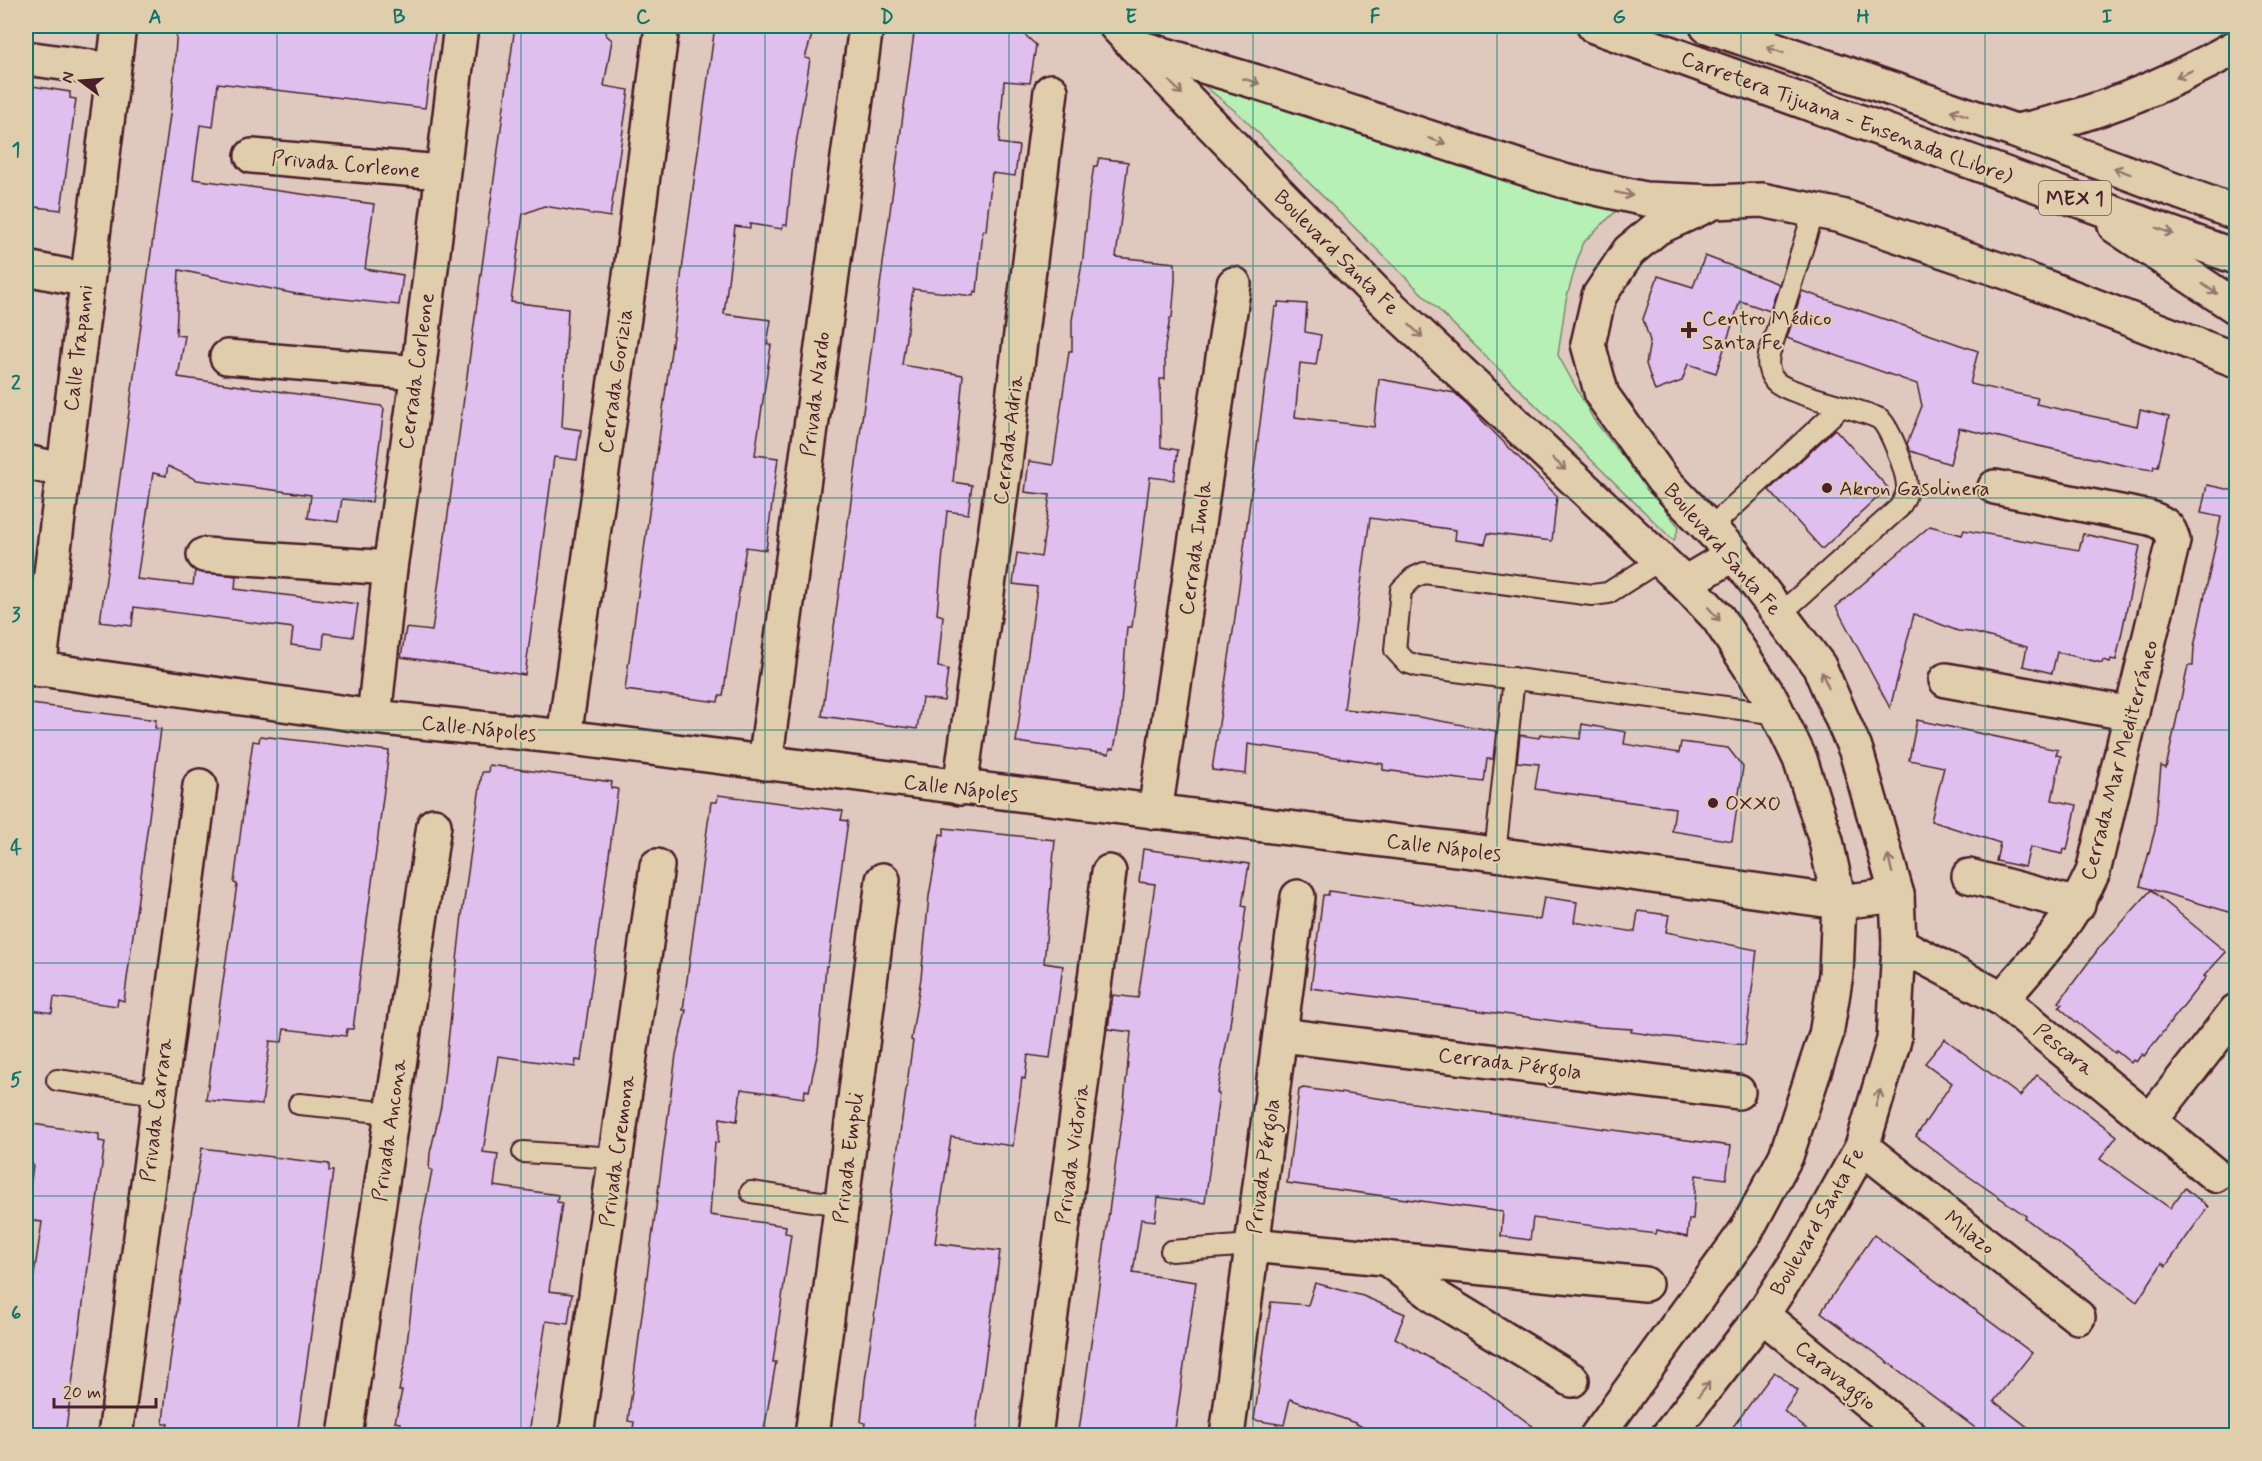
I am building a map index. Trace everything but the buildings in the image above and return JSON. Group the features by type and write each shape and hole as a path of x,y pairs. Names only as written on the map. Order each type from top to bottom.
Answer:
{"main road":[{"name":"Calle Trapanni","path":"32,669 62,470 119,26"},
{"name":"Cerrada Corleone","path":"374,717 390,568 418,373 441,172 461,26"},
{"name":"Cerrada Gorizia","path":"564,737 632,262 662,26"},
{"name":"Privada Nardo","path":"765,763 866,26"},
{"name":"Carretera Tijuana - Ensenada (Libre)","path":"1594,26 2236,257"},
{"name":"Carretera Tijuana - Ensenada (Libre)","path":"1707,26 2015,131 2236,213"},
{"path":"1125,36 1247,79 1564,181 1645,199 1714,202"},
{"name":"Boulevard Santa Fe","path":"1125,36 1377,294 1685,583 1718,618 1778,714 1800,759 1826,841 1839,902 1836,974 1826,1035 1786,1156 1746,1231 1597,1436"},
{"path":"2015,131 2060,123 2096,111 2154,87 2236,47"},
{"path":"26,58 113,70"},
{"name":"Cerrada Adria","path":"960,788 1005,463 1051,91"},
{"name":"Privada Corleone","path":"252,156 441,172"},
{"path":"2074,198 2236,307"},
{"name":"Boulevard Santa Fe","path":"1668,1436 1762,1315 1805,1250 1862,1147 1894,1040 1899,944 1897,895 1857,751 1819,666 1734,554 1662,479 1602,395 1587,344 1599,296 1629,251 1657,228 1714,202 1762,200 1840,216 2009,273 2236,360"},
{"path":"26,268 87,280"},
{"name":"Cerrada Imola","path":"1155,812 1234,284"},
{"path":"227,357 418,373"},
{"path":"26,462 62,470"},
{"name":"Cerrada Mar Mediterráneo","path":"1995,487 2150,518 2162,522 2170,530 2173,542 2092,872 2078,905 2062,929 2002,999"},
{"path":"1685,583 1734,554"},
{"path":"204,555 390,568"},
{"name":"Calle Nápoles","path":"32,669 374,717 564,737 1495,854 1839,902 1897,895"},
{"path":"1946,680 2132,714"},
{"name":"Privada Carrara","path":"115,1436 200,786"},
{"name":"Privada Ancona","path":"345,1436 434,825"},
{"name":"Privada Cremona","path":"576,1436 657,866"},
{"name":"Privada Victoria","path":"1035,1436 1109,872"},
{"path":"1969,876 2078,905"},
{"name":"Privada Empoli","path":"812,1436 883,880"},
{"name":"Privada Pérgola","path":"1227,1436 1298,897"},
{"name":"Pescara","path":"1899,944 2002,999 2215,1175"},
{"path":"2151,1120 2236,1011"},
{"name":"Cerrada Pérgola","path":"1281,1035 1738,1092"},
{"name":"Milazo","path":"1862,1147 2078,1317"},
{"path":"1252,1245 1646,1284"},
{"path":"1386,1258 1438,1299 1572,1380"},
{"name":"Caravaggio","path":"1762,1315 1910,1436"}],"lane":[{"path":"1780,614 1899,507 1906,495 1906,480 1885,424 1872,415 1785,388 1776,383 1767,365 1814,211"},
{"path":"1710,528 1842,406"},
{"path":"1660,560 1608,593 1592,596 1424,573 1413,578 1401,590 1395,650 1406,662 1418,666 1778,714"},
{"path":"1495,854 1514,678"},
{"path":"57,1080 158,1095"},
{"path":"299,1104 392,1113"},
{"path":"523,1152 616,1158"},
{"path":"751,1192 842,1205"},
{"path":"1171,1251 1252,1245"}],"green space":[{"path":"1200,82 1616,211 1582,244 1566,300 1558,355 1594,420 1679,527 1674,541 1240,115"}],"place":[{"name":"Centro Médico Santa Fe","path":"1689,330"},
{"name":"Akron Gasolinera","path":"1827,488"},
{"name":"OXXO","path":"1713,803"}]}
